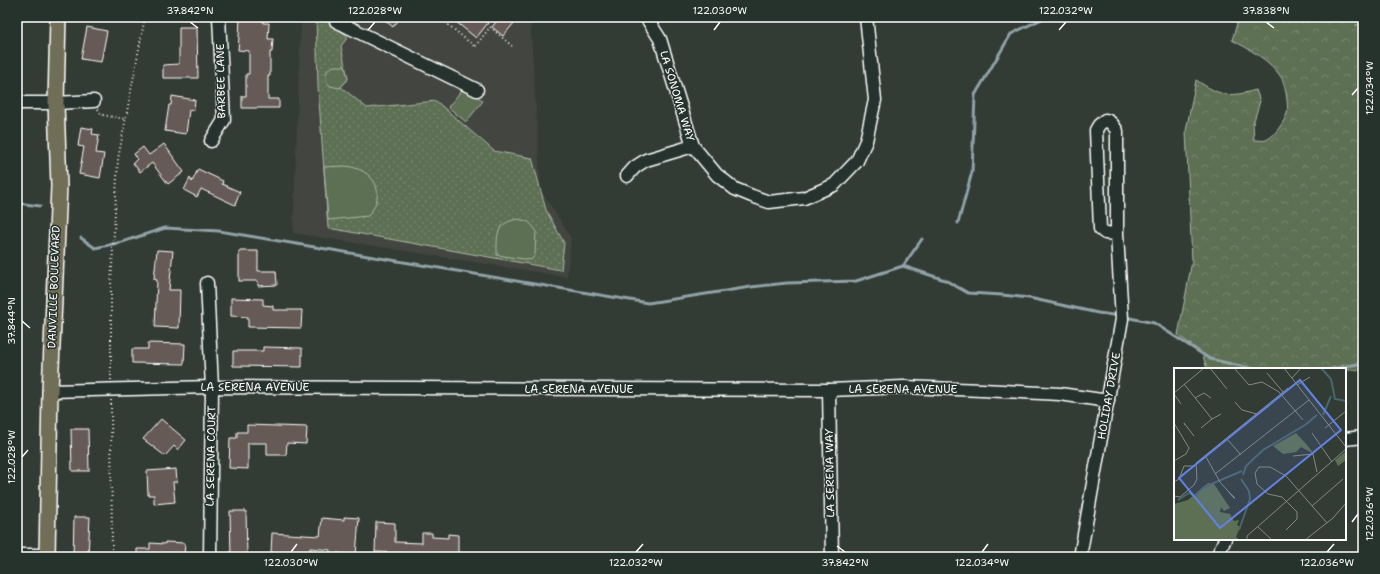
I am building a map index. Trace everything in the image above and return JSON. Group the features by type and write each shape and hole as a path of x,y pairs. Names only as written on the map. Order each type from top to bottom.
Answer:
{"main road":[{"name":"DANVILLE BOULEVARD","path":"47,556 50,390 59,186 56,103 58,17"}],"street":[{"name":"BARBEE LANE","path":"211,141 224,120 219,17"},
{"path":"334,17 336,21 477,90"},
{"name":"LA SONOMA WAY","path":"646,17 660,39 692,146 717,175 735,189 769,202 804,198 834,185 857,161 866,141 875,100 866,17"},
{"path":"17,102 56,103 94,101"},
{"name":"HOLIDAY DRIVE","path":"1080,557 1122,316 1117,234 1117,131 1112,124 1105,120 1096,130 1100,229 1105,233 1117,234"},
{"path":"627,176 635,167 646,160 692,146"},
{"name":"LA SERENA COURT","path":"207,283 212,387 210,557"},
{"name":"LA SERENA AVENUE","path":"50,390 212,387 829,390 904,387 1060,394 1108,401"},
{"name":"LA SERENA WAY","path":"829,390 832,557"},
{"path":"1346,439 1363,437"},
{"path":"1217,557 1225,540"},
{"path":"17,555 47,556"}],"path":[{"path":"112,557 111,285 114,220 118,160 145,17"},
{"path":"439,17 475,47 490,28 512,46"},
{"path":"1354,17 1357,26 1363,32"},
{"path":"94,101 102,116 125,119"}],"shaded area":[{"path":"301,17 530,17 541,190 571,238 567,277 293,233"}],"green space":[{"path":"316,17 329,17 332,23 348,37 341,46 348,79 341,87 367,108 436,101 494,151 532,158 546,210 564,243 561,270 328,228 318,86"},
{"path":"1239,17 1363,17 1363,370 1346,370 1346,368 1207,368 1202,353 1178,335 1192,261 1186,131 1196,80 1224,94 1231,95 1256,90 1260,101 1253,124 1254,140 1265,140 1272,136 1279,128 1287,113 1285,89 1281,77 1265,60 1232,40"},
{"path":"334,66 345,66 348,79 340,88 330,86 326,81 327,72"},
{"path":"465,86 483,101 466,122 448,107"},
{"path":"345,166 355,168 364,172 370,177 375,183 377,198 374,207 368,216 328,220 324,167"},
{"path":"518,219 529,222 536,230 535,255 531,260 497,255 497,242 501,227 510,221"}],"building":[{"path":"264,17 263,23 269,23 268,39 273,39 272,52 270,52 270,76 268,76 268,99 279,99 279,108 242,108 242,96 246,96 246,74 249,74 249,51 238,50 240,18"},
{"path":"381,17 401,17 393,27"},
{"path":"450,17 480,17 488,23 476,38"},
{"path":"500,17 508,17 515,22 503,36 492,27"},
{"path":"87,27 107,31 101,62 81,59"},
{"path":"179,27 197,27 198,78 163,78 163,65 179,64"},
{"path":"172,96 195,100 194,111 189,110 186,134 165,131"},
{"path":"81,127 93,129 92,134 99,135 96,153 104,154 100,178 79,174 84,147 78,146"},
{"path":"164,144 184,172 168,184 152,163 140,172 133,163 137,159 134,154 143,147 149,155"},
{"path":"198,169 223,181 222,184 240,192 235,205 201,189 197,197 184,190 190,178 192,182"},
{"path":"157,250 173,251 169,290 180,290 179,328 155,327 157,280 154,279"},
{"path":"239,251 258,251 258,271 276,271 277,285 258,286 258,281 239,281"},
{"path":"231,298 263,299 263,305 273,306 273,310 302,310 301,328 248,327 248,317 231,316"},
{"path":"148,343 185,344 184,364 132,363 132,349 148,349"},
{"path":"263,347 302,348 302,367 233,366 233,351 263,351"},
{"path":"161,419 186,440 178,450 174,446 165,456 143,439"},
{"path":"247,425 307,427 306,444 287,443 286,455 267,455 267,443 248,443 248,469 229,468 230,438 237,438 237,432 247,432"},
{"path":"71,429 88,429 89,471 72,471"},
{"path":"176,469 177,482 173,482 175,502 154,504 154,495 148,495 147,471"},
{"path":"230,511 246,511 247,557 231,557"},
{"path":"74,517 90,517 88,557 73,557"},
{"path":"344,517 359,518 356,555 337,553 337,557 329,557 330,550 310,548 310,556 271,553 272,533 320,536 322,518 344,520"},
{"path":"376,522 395,523 395,542 422,543 422,533 432,533 432,537 448,538 448,534 458,535 458,554 444,553 444,556 414,556 403,555 403,553 375,552"},
{"path":"165,542 185,543 184,557 137,557 137,549 150,549 150,543 165,544"}],"waterway":[{"path":"958,223 972,172 975,95 1011,34 1046,17"},
{"path":"17,203 40,206"},
{"path":"81,238 95,248 122,242 165,228 219,231 648,303 787,283 856,281 903,266 922,239"},
{"path":"903,266 945,280 968,293 1029,298 1098,313 1120,316"},
{"path":"1125,317 1154,323 1210,359 1250,368"},
{"path":"1336,368 1363,363"}]}
